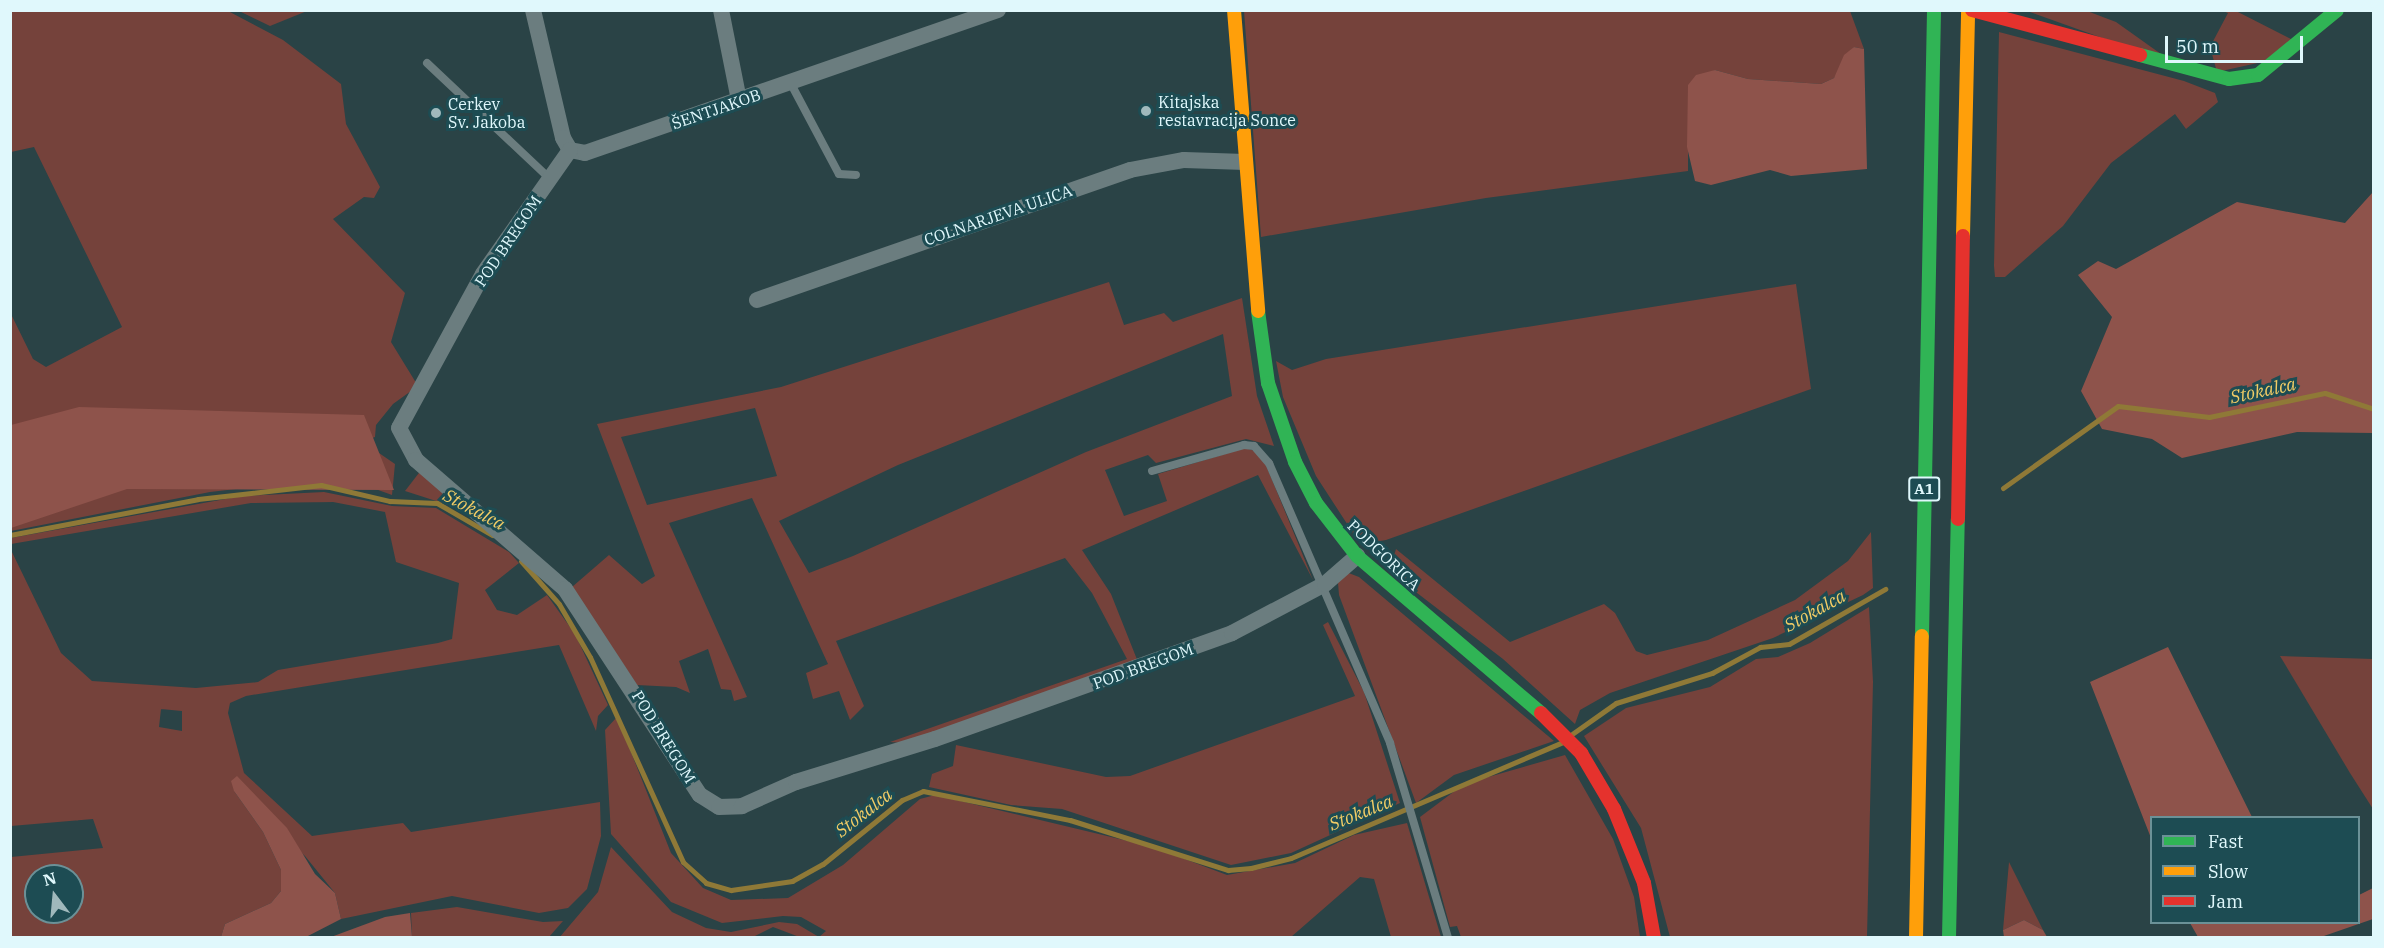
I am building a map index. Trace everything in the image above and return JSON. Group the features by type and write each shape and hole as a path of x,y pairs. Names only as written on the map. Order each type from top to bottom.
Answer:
{"main road":[{"name":"PODGORICA","path":"1234,10 1260,331 1276,413 1316,503 1357,556 1555,723 1581,753 1614,809 1644,883 1654,938"},
{"path":"1920,10 1933,40"},
{"name":"A1","path":"1916,938 1934,10"},
{"path":"1970,10 2229,79 2258,75 2337,10"},
{"name":"A1","path":"1949,938 1970,10"}],"street":[{"path":"533,10 570,150"},
{"path":"721,10 739,100"},
{"name":"ŠENTJAKOB","path":"570,150 591,152 998,10"},
{"name":"POD BREGOM","path":"570,150 487,267 405,410 402,440 416,460 565,588 700,795 719,807 742,806 796,782 1156,662 1275,614 1325,584 1357,556"},
{"name":"COLNARJEVA ULICA","path":"758,300 1130,170 1184,160 1245,162"}],"lane":[{"path":"427,63 550,179"},
{"path":"790,82 839,174 856,175"},
{"path":"1152,471 1254,446 1269,463 1325,584 1404,792 1448,938"}],"shaded area":[{"path":"11,11 228,11 283,40 341,84 346,124 380,187 374,198 364,197 333,219 405,293 391,342 418,386 393,404 376,425 375,437 355,445 11,466 10,312 33,359 46,367 122,327 34,147 11,152"},
{"path":"239,11 307,11 270,26"},
{"path":"1244,11 1850,11 1864,49 1854,47 1834,78 1821,84 1748,79 1715,70 1688,86 1688,171 1486,198 1261,237"},
{"path":"2027,11 2087,11 2116,22 2175,64"},
{"path":"2223,11 2236,11 2297,42 2280,58 2217,72 2210,47 2228,13"},
{"path":"1999,32 2184,81 2215,93 2218,102 2186,129 2175,114 2111,163 2063,226 2005,277 1995,277 1994,266"},
{"path":"1854,47 1864,49 1867,169 1791,176 1770,170 1711,185 1695,181 1687,147 1688,85 1696,75 1715,70 1748,79 1821,84 1834,78 1844,55"},
{"path":"2373,192 2373,433 2297,432 2182,458 2152,439 2102,429 2081,391 2112,317 2078,275 2098,261 2116,269 2237,202 2345,223"},
{"path":"1109,282 1124,325 1164,313 1173,322 1242,298 1257,396 1274,446 1246,439 1156,463 1148,455 1105,470 1124,516 1167,501 1158,474 1245,448 1255,451 1266,465 1313,580 1258,475 1082,550 1111,594 1138,662 904,743 890,742 1127,659 1092,593 1065,558 836,641 864,706 850,720 839,691 813,699 806,673 828,664 752,498 669,523 747,697 734,701 731,690 721,689 708,649 679,661 690,693 676,687 637,685 572,587 609,555 642,584 655,576 597,424 781,387","holes":["1223,334 1232,396 1086,452 853,556 809,573 779,521 898,465","755,408 777,476 647,505 621,437"]},
{"path":"1796,284 1811,389 1386,540 1362,544 1316,476 1283,397 1276,361 1292,370 1326,359"},
{"path":"79,407 364,415 394,490 127,489 11,528 11,425"},
{"path":"379,453 395,464 392,495 356,482 299,482 210,492 11,531 11,476"},
{"path":"422,469 461,509 405,491"},
{"path":"324,492 392,506 436,508 509,552 519,563 485,590 497,610 517,615 547,595 575,634 608,705 598,716 596,731 559,645 246,696 230,703 228,713 244,773 312,836 403,823 411,832 600,802 601,836 587,889 568,908 539,913 452,896 341,919 335,893 305,856 234,791 263,832 281,870 281,891 271,903 225,924 221,937 11,937 11,857 103,848 93,819 11,826 10,548 61,653 92,681 196,688 258,682 278,670 438,643 452,639 459,583 396,562 385,512 333,502 251,503 11,544 11,538 242,496","holes":["161,709 182,711 182,731 159,727"]},
{"path":"1871,532 1873,588 1863,595 1773,638 1610,693 1580,710 1575,724 1503,659 1395,576 1391,565 1396,549 1510,642 1604,604 1615,613 1636,651 1647,655 1708,640 1795,600 1848,561"},
{"path":"1346,572 1359,577 1554,741 1454,775 1416,803 1339,595 1338,583"},
{"path":"1869,607 1873,682 1867,937 1670,937 1641,828 1584,736 1626,708 1710,687 1756,659 1778,657 1810,643"},
{"path":"1328,622 1364,692 1400,803 1291,853 1231,865 1062,809 1011,805 929,787 932,774 953,766 956,745 1106,777 1130,776 1355,696 1323,625"},
{"path":"2168,647 2252,816 2150,816 2150,835 2090,682"},
{"path":"2280,656 2373,659 2373,809 2350,773"},
{"path":"617,717 671,853 703,888 731,900 788,898 843,865 920,799 935,795 1153,847 1227,875 1295,863 1354,835 1407,823 1441,937 1391,937 1374,879 1360,877 1291,937 802,938 773,927 751,938 559,938 598,892 611,847 672,912 706,928 731,932 779,922 797,924 819,937 826,931 801,917 783,916 722,923 671,902 611,834 605,730"},
{"path":"1565,755 1613,839 1634,897 1640,937 1461,937 1457,926 1450,927 1420,817 1464,784"},
{"path":"237,776 287,828 315,874 335,893 341,919 306,937 221,937 225,924 271,903 281,891 281,870 263,832 234,791 231,781"},
{"path":"2009,862 2043,930 2024,920 2003,930"},
{"path":"2373,888 2373,919 2360,924 2360,894"},
{"path":"457,907 543,922 563,921 549,937 412,937 411,913"},
{"path":"410,913 412,937 331,937 385,917"},
{"path":"2024,920 2043,930 2047,937 2004,937 2003,930"},
{"path":"2191,924 2359,924 2321,937 2198,937"}],"waterway":[{"name":"Stokalca","path":"2003,488 2118,406 2209,417 2325,393 2374,409"},
{"name":"Stokalca","path":"10,535 198,499 321,485 390,501 437,503 492,535"},
{"name":"Stokalca","path":"521,561 559,604 590,657 683,862 706,883 731,890 792,881 823,864 902,800 923,791 1070,820 1228,870 1251,868 1291,858 1563,742"},
{"name":"Stokalca","path":"1572,734 1616,703 1712,673 1760,647 1789,644 1885,589"}],"traffic: fast":[{"path":"1922,636 1934,10"},
{"path":"2140,55 2229,79 2258,75 2337,10"},
{"path":"1258,311 1268,383 1295,462 1316,503 1357,556 1541,713"},
{"path":"1949,938 1958,519"}],"traffic: slow":[{"path":"1234,10 1258,311"},
{"path":"1963,236 1968,10"},
{"path":"1916,938 1922,636"}],"traffic: jam":[{"path":"1972,10 2140,55"},
{"path":"1958,519 1963,236"},
{"path":"1541,713 1581,753 1614,809 1644,883 1654,938"}],"place":[{"name":"Kitajska restavracija Sonce","path":"1146,111"},
{"name":"Cerkev Sv. Jakoba","path":"436,113"}]}
